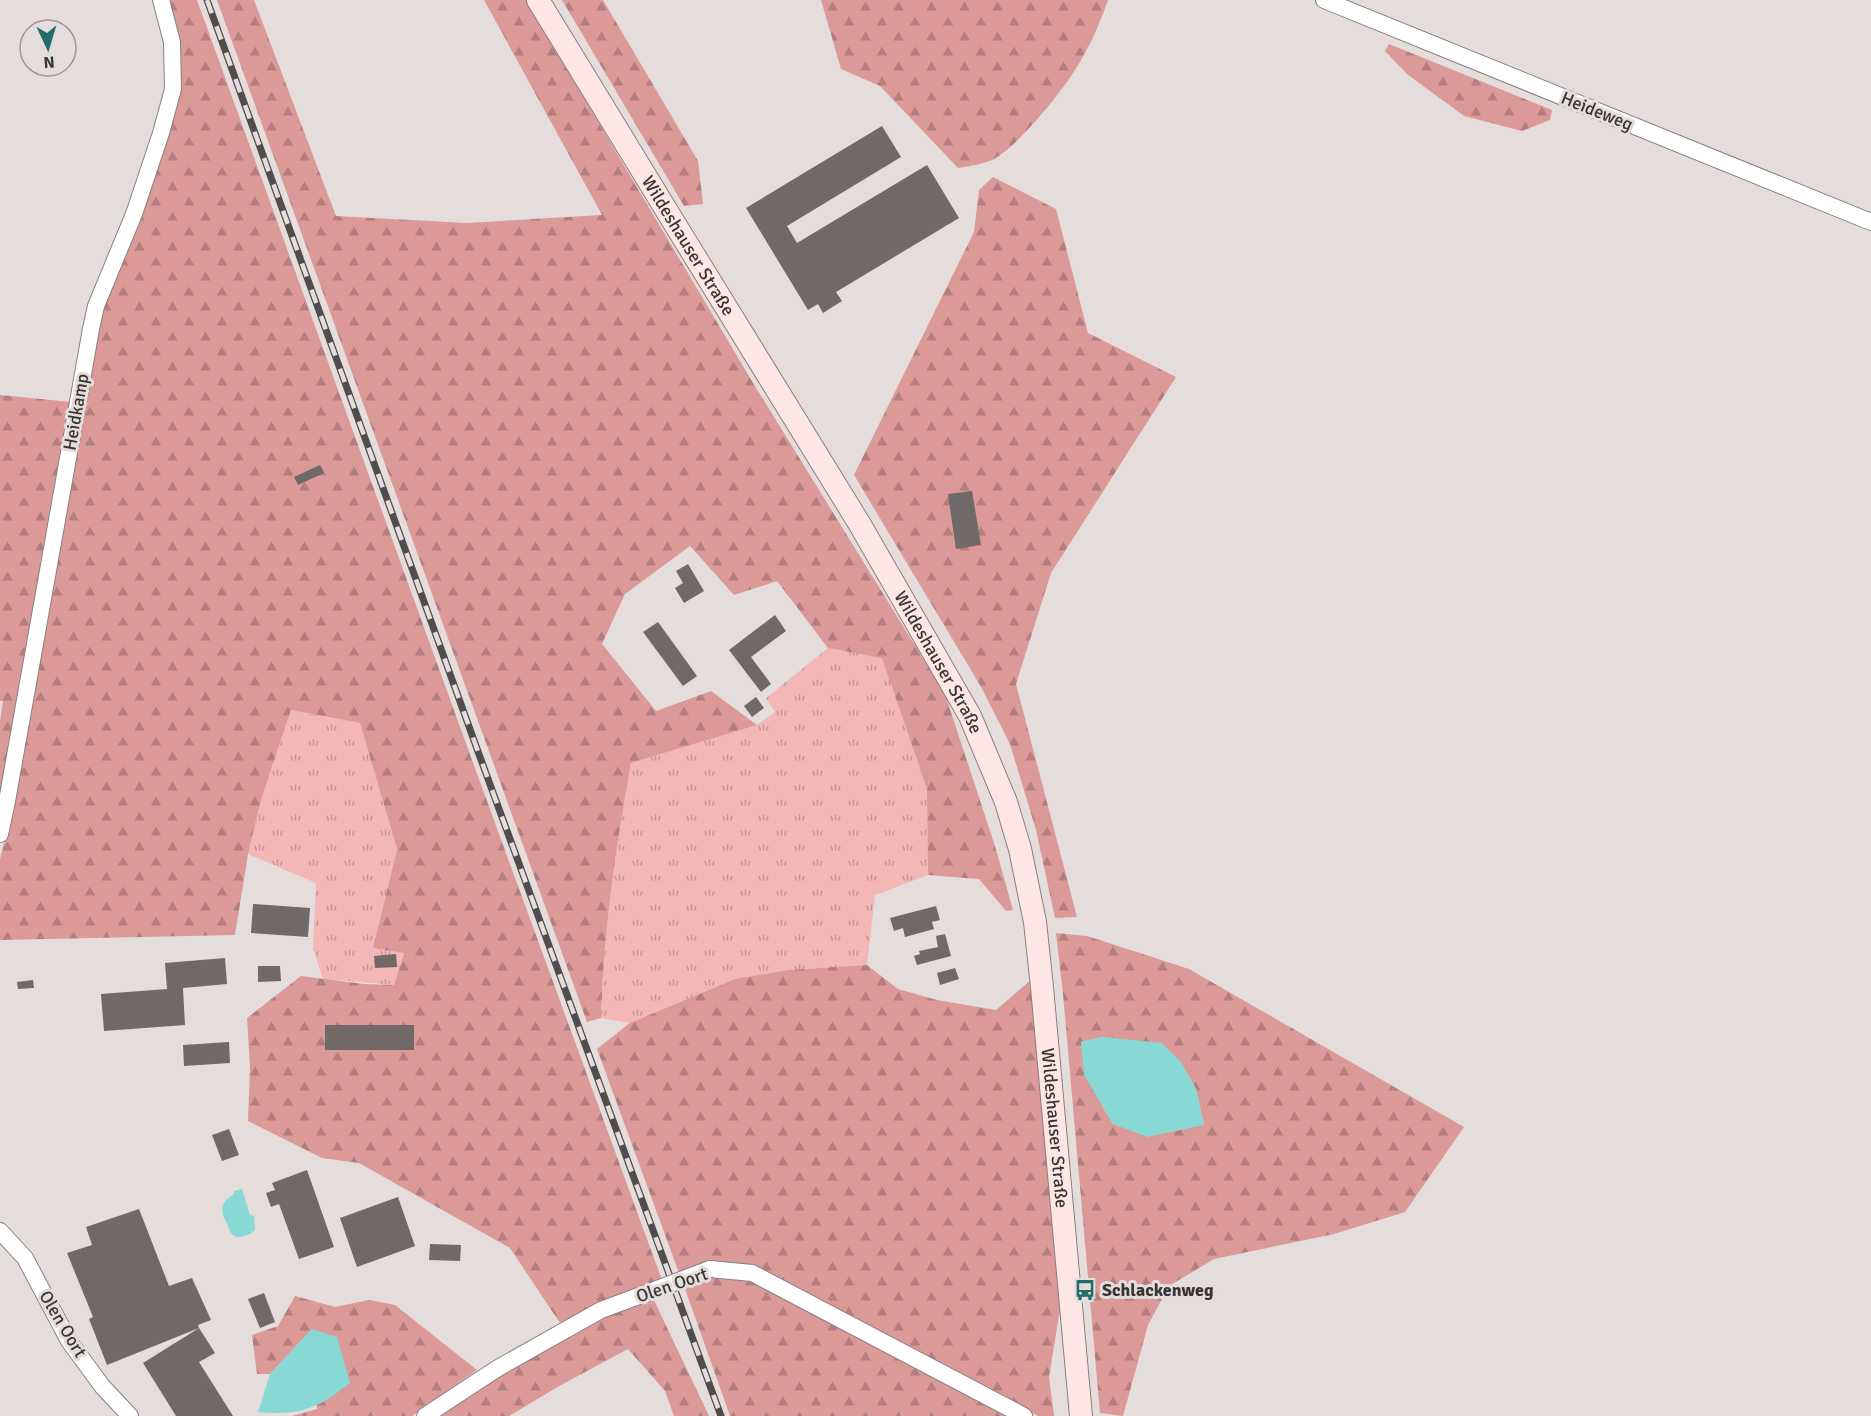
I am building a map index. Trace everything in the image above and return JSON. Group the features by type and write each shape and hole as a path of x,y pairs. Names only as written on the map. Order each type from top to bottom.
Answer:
{"main road":[{"name":"Wildeshauser Straße","path":"538,0 859,523 931,646 970,716 1006,802 1020,849 1035,922 1081,1416"}],"street":[{"name":"Heidkamp","path":"0,834 96,306 134,214 173,89 172,42 161,0"},
{"name":"Heideweg","path":"1324,0 1871,222"},
{"name":"Olen Oort","path":"0,1231 25,1258 69,1341 102,1386 130,1416"},
{"name":"Olen Oort","path":"425,1416 498,1368 601,1310 710,1269 752,1273 1024,1416"}],"green space":[{"path":"165,0 197,0 662,1280 598,1304 560,1323 510,1248 359,1163 322,1158 248,1121 250,1067 247,1018 301,976 364,984 394,985 404,953 373,948 397,849 360,723 291,710 261,800 248,854 235,935 0,940 0,859 14,801 97,328 169,131"},
{"path":"217,0 254,0 336,216 466,223 602,215 484,0 526,0 753,383 945,694 995,846 1013,910 1006,911 979,879 928,875 927,789 882,658 828,648 777,581 734,595 690,546 625,594 602,644 656,711 711,691 757,725 631,763 611,890 604,954 601,1018 587,1022"},
{"path":"562,0 603,0 698,161 703,204 684,206"},
{"path":"821,0 1108,0 1094,36 1077,67 1032,125 1009,148 994,159 958,168 880,86 841,69"},
{"path":"1389,44 1552,110 1550,120 1522,131 1464,116 1407,74 1385,51"},
{"path":"993,177 1056,209 1088,333 1176,377 1051,573 1016,684 1077,917 1055,918 1036,830 1010,744 980,685 854,475 974,232 979,190"},
{"path":"0,395 71,402 0,816 0,721 3,701 0,701"},
{"path":"828,648 882,657 927,789 928,875 875,895 867,965 788,970 735,979 630,1023 601,1018 604,954 611,890 631,763 757,725 775,712 766,698"},
{"path":"291,710 360,723 397,849 373,948 404,952 394,985 323,979 313,948 316,883 248,854 261,800"},
{"path":"1056,933 1087,936 1189,969 1464,1127 1405,1212 1334,1234 1214,1259 1169,1286 1148,1325 1123,1416 1100,1413","holes":["1103,1037 1180,1061 1196,1089 1204,1125 1113,1124 1103,1107 1081,1042"]},
{"path":"867,965 898,989 937,1000 996,1010 1031,980 1061,1303 1049,1377 1054,1416 1038,1416 754,1267 679,1273 597,1049 630,1023 735,979 788,970"},
{"path":"709,1275 750,1279 1010,1416 730,1416 684,1286"},
{"path":"295,1296 335,1307 369,1300 395,1305 477,1370 412,1416 292,1416 317,1409 312,1329 270,1374 257,1374 252,1335 278,1326"},
{"path":"652,1296 709,1416 674,1416 665,1391 628,1349 509,1416 437,1416 570,1332"}],"water":[{"path":"1103,1037 1162,1043 1180,1061 1196,1089 1204,1125 1147,1137 1113,1124 1084,1075 1081,1042"},
{"path":"242,1189 250,1215 254,1216 255,1230 246,1236 239,1237 230,1232 222,1208 234,1191"},
{"path":"312,1329 337,1337 350,1383 328,1399 308,1408 286,1413 258,1412 270,1374"}],"building":[{"path":"882,126 901,157 787,226 797,243 927,165 959,218 836,292 842,301 823,313 818,304 808,310 746,208"},
{"path":"320,465 324,473 298,485 294,477"},
{"path":"972,491 981,545 956,549 948,494"},
{"path":"688,564 704,591 684,603 675,588 683,583 676,571"},
{"path":"775,615 786,631 751,657 771,684 761,692 729,650"},
{"path":"658,622 697,676 683,686 643,632"},
{"path":"756,697 764,708 752,717 744,706"},
{"path":"253,904 310,908 308,937 251,933"},
{"path":"936,906 940,920 932,922 934,929 905,937 903,928 894,931 890,918"},
{"path":"945,934 951,956 917,965 914,956 920,954 919,951 938,947 936,936"},
{"path":"396,954 397,967 375,968 374,956"},
{"path":"225,958 227,984 183,988 185,1025 104,1031 101,994 167,989 165,963"},
{"path":"258,966 280,966 281,981 258,982"},
{"path":"955,968 959,979 940,985 937,973"},
{"path":"33,980 34,988 18,989 17,982"},
{"path":"325,1025 414,1025 414,1050 325,1050"},
{"path":"229,1042 230,1063 184,1066 183,1045"},
{"path":"229,1129 239,1155 222,1161 212,1135"},
{"path":"307,1170 334,1247 299,1259 279,1204 271,1207 266,1193 275,1190 272,1183"},
{"path":"398,1197 415,1246 357,1267 340,1218"},
{"path":"139,1209 169,1286 192,1278 211,1320 198,1325 199,1328 107,1365 89,1319 93,1317 67,1253 92,1245 86,1227"},
{"path":"430,1244 461,1245 460,1261 429,1260"},
{"path":"264,1293 275,1322 260,1328 248,1299"},
{"path":"199,1328 215,1353 199,1362 233,1416 176,1416 143,1363"}],"railway":[{"path":"207,0 721,1416"}],"place":[{"name":"Schlackenweg","path":"1085,1290"}]}
